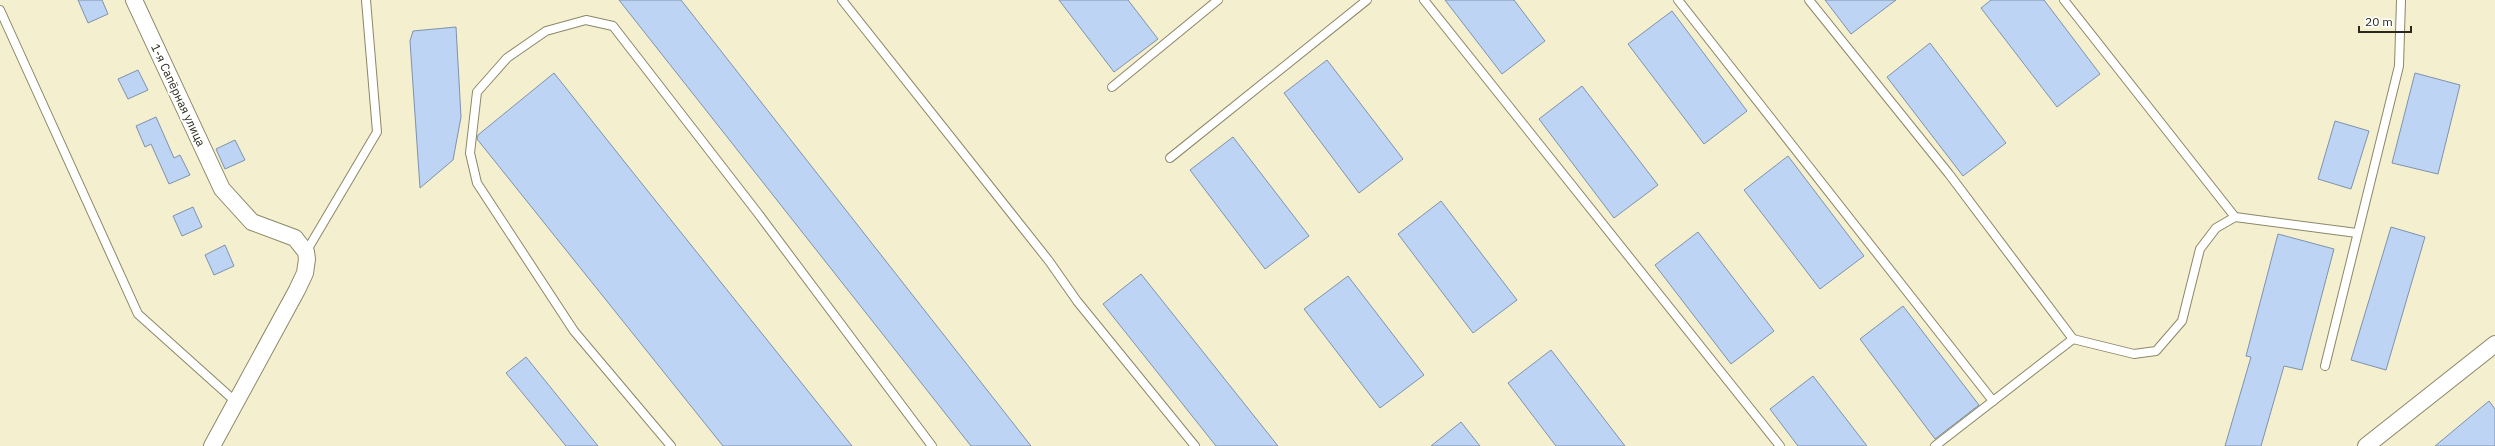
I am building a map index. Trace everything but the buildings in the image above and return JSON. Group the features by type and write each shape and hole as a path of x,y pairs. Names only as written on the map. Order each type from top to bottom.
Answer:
{"street":[{"name":"1-я Сапёрная улица","path":"134,0 222,189 252,222 295,238 306,252"},
{"path":"212,446 297,290 305,273 308,259 306,252"},
{"path":"2366,446 2495,344"}],"lane":[{"path":"306,252 377,132 366,0"},
{"path":"842,0 1049,261 1077,301 1195,446"},
{"path":"1112,87 1218,0"},
{"path":"1170,158 1367,0"},
{"path":"1424,0 1780,446"},
{"path":"1678,0 1993,401"},
{"path":"1809,0 1949,174 2073,339 2134,354 2156,350 2182,320 2200,249 2216,228 2236,217 2357,233"},
{"path":"2064,0 2236,217"},
{"path":"2325,366 2398,66 2401,0"},
{"path":"0,10 138,314 236,402"},
{"path":"671,446 574,331 477,183 470,153 477,92 502,64 546,31 586,20 613,26 757,212 932,446"},
{"path":"1935,446 2073,339"}]}
